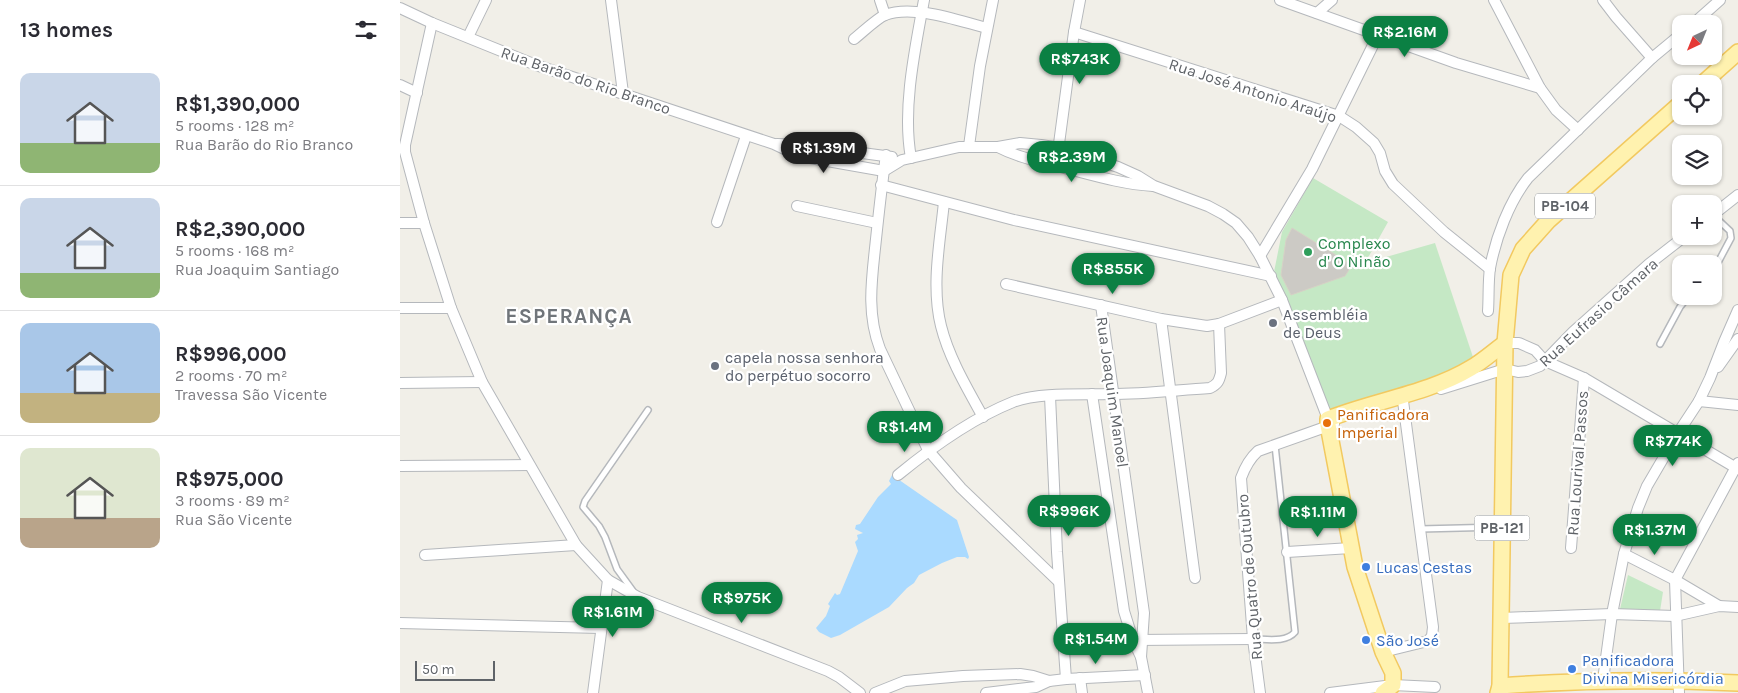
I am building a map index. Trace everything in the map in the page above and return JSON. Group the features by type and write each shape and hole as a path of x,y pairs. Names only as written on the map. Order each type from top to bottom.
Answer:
{"main road":[{"path":"1712,75 1738,52"},
{"name":"PB-104","path":"1505,343 1509,283 1523,248 1556,214 1672,110"},
{"path":"1391,690 1393,673 1383,652 1361,588 1351,548 1328,422 1354,409 1419,390 1471,368 1505,343"},
{"name":"PB-121","path":"1499,690 1502,618 1505,343"},
{"path":"1499,690 1603,680 1678,686 1738,683"}],"street":[{"path":"468,37 486,0"},
{"path":"613,0 622,93"},
{"path":"880,0 885,15"},
{"path":"906,159 910,89 924,0"},
{"path":"969,146 993,0"},
{"path":"1056,166 1080,0"},
{"path":"1280,0 1301,4 1317,13 1456,63 1540,88"},
{"path":"1317,13 1332,0"},
{"path":"1494,0 1540,88 1556,110 1578,130"},
{"path":"1604,0 1616,17 1652,58"},
{"path":"1703,15 1720,0"},
{"name":"Rua Barão do Rio Branco","path":"400,8 536,65 774,144 799,156 884,171"},
{"path":"854,39 885,15 922,11 987,28"},
{"path":"432,23 417,93 403,145 424,223 451,308 482,382 576,545 608,580 638,597 828,671 860,693"},
{"name":"Rua José Antonio Araújo","path":"1074,32 1339,116 1356,127 1374,143 1393,184 1444,232 1490,269"},
{"path":"1260,256 1312,168 1378,36"},
{"path":"1488,311 1490,269 1511,203 1518,191 1528,178 1652,58 1672,41"},
{"path":"400,85 417,93"},
{"path":"717,222 746,136"},
{"path":"884,171 906,159 951,148 969,146 998,147 1020,143 1060,148 1138,176 1154,186 1208,206 1223,214 1236,223 1248,237 1271,276 1282,300 1328,422"},
{"name":"Rua Barão do Rio Branco","path":"774,144 803,145 906,159"},
{"path":"998,147 1022,157 1115,181 1132,185 1154,186"},
{"path":"886,155 881,185 871,296 871,316 874,334 880,349 928,450 961,488 1059,582"},
{"path":"881,185 944,202 1271,276"},
{"path":"1722,208 1738,195"},
{"path":"944,202 938,261 937,301 941,326 962,377 983,417"},
{"path":"797,206 877,223"},
{"path":"400,223 424,223"},
{"name":"Rua Eufrasio Câmara","path":"1505,369 1518,372 1540,366 1573,332 1674,245"},
{"path":"1006,284 1200,325 1219,324 1282,300"},
{"name":"Rua Joaquim Manoel","path":"1101,305 1144,613 1138,640"},
{"path":"400,308 451,308"},
{"path":"1603,680 1612,614 1630,531 1647,486 1699,401 1738,310"},
{"path":"1161,318 1169,391 1195,578"},
{"path":"898,475 928,450 1014,401 1050,396 1210,388 1220,380 1219,324"},
{"path":"1710,378 1738,339"},
{"path":"1505,343 1519,343 1535,350 1545,361 1584,378 1737,467 1674,580 1678,686"},
{"name":"Rua Quatro de Outubro","path":"1260,693 1253,639 1241,478 1245,467 1253,456 1258,451 1328,422 1403,402 1505,369"},
{"name":"Rua Lourival Passos","path":"1570,548 1584,378"},
{"path":"400,383 482,382"},
{"name":"Rua Joaquim Manoel","path":"1092,394 1124,611 1138,640 1148,693"},
{"path":"1050,396 1059,582 1066,679"},
{"path":"1699,401 1738,405"},
{"path":"1383,652 1428,641 1432,636 1433,627 1403,402"},
{"path":"400,466 529,466"},
{"path":"425,555 576,545"},
{"path":"1287,552 1351,548"},
{"path":"1624,554 1719,606"},
{"path":"593,693 608,580"},
{"path":"1502,618 1612,614 1675,616 1719,606 1738,607"},
{"path":"400,623 601,628"},
{"path":"1138,640 1253,639"},
{"path":"880,693 906,681 963,676 1020,674 1049,681"},
{"path":"986,693 1036,687 1049,681 1066,679 1145,675"},
{"path":"1080,678 1082,693"},
{"path":"904,693 906,681"},
{"path":"1330,693 1435,687"}],"lane":[{"path":"1722,223 1730,231 1731,238 1722,255"},
{"path":"1660,344 1682,305"},
{"path":"638,597 617,569 599,526 583,507 585,501 648,410"},
{"path":"1253,639 1290,638 1295,632 1275,445"},
{"path":"1419,529 1502,527"}],"green space":[{"path":"1313,178 1388,222 1365,263 1435,243 1475,363 1458,372 1333,412 1321,399 1273,277 1282,232"},
{"path":"1628,575 1663,592 1660,611 1620,609"}],"water":[{"path":"892,475 957,520 969,557 968,559 957,557 919,575 914,583 889,607 840,635 831,638 819,632 816,628 826,616 830,606 828,604 835,593 837,595 840,594 858,551 855,542 858,539 857,535 863,533 855,529 856,525 860,524 878,497 891,484 889,481"}],"building":[{"name":"Complexo d' O Ninão","path":"1292,228 1352,265 1345,276 1291,295 1281,275 1286,240"}],"place":[{"name":"Complexo d' O Ninão","path":"1308,252"},
{"name":"Assembléia de Deus","path":"1273,323"},
{"name":"capela nossa senhora do perpétuo socorro","path":"715,366"},
{"name":"Panificadora Imperial","path":"1327,423"},
{"name":"Lucas Cestas","path":"1366,567"},
{"name":"São José","path":"1366,640"},
{"name":"Panificadora Divina Misericórdia","path":"1572,669"}],"district":[{"name":"ESPERANÇA","path":"569,316"}]}
